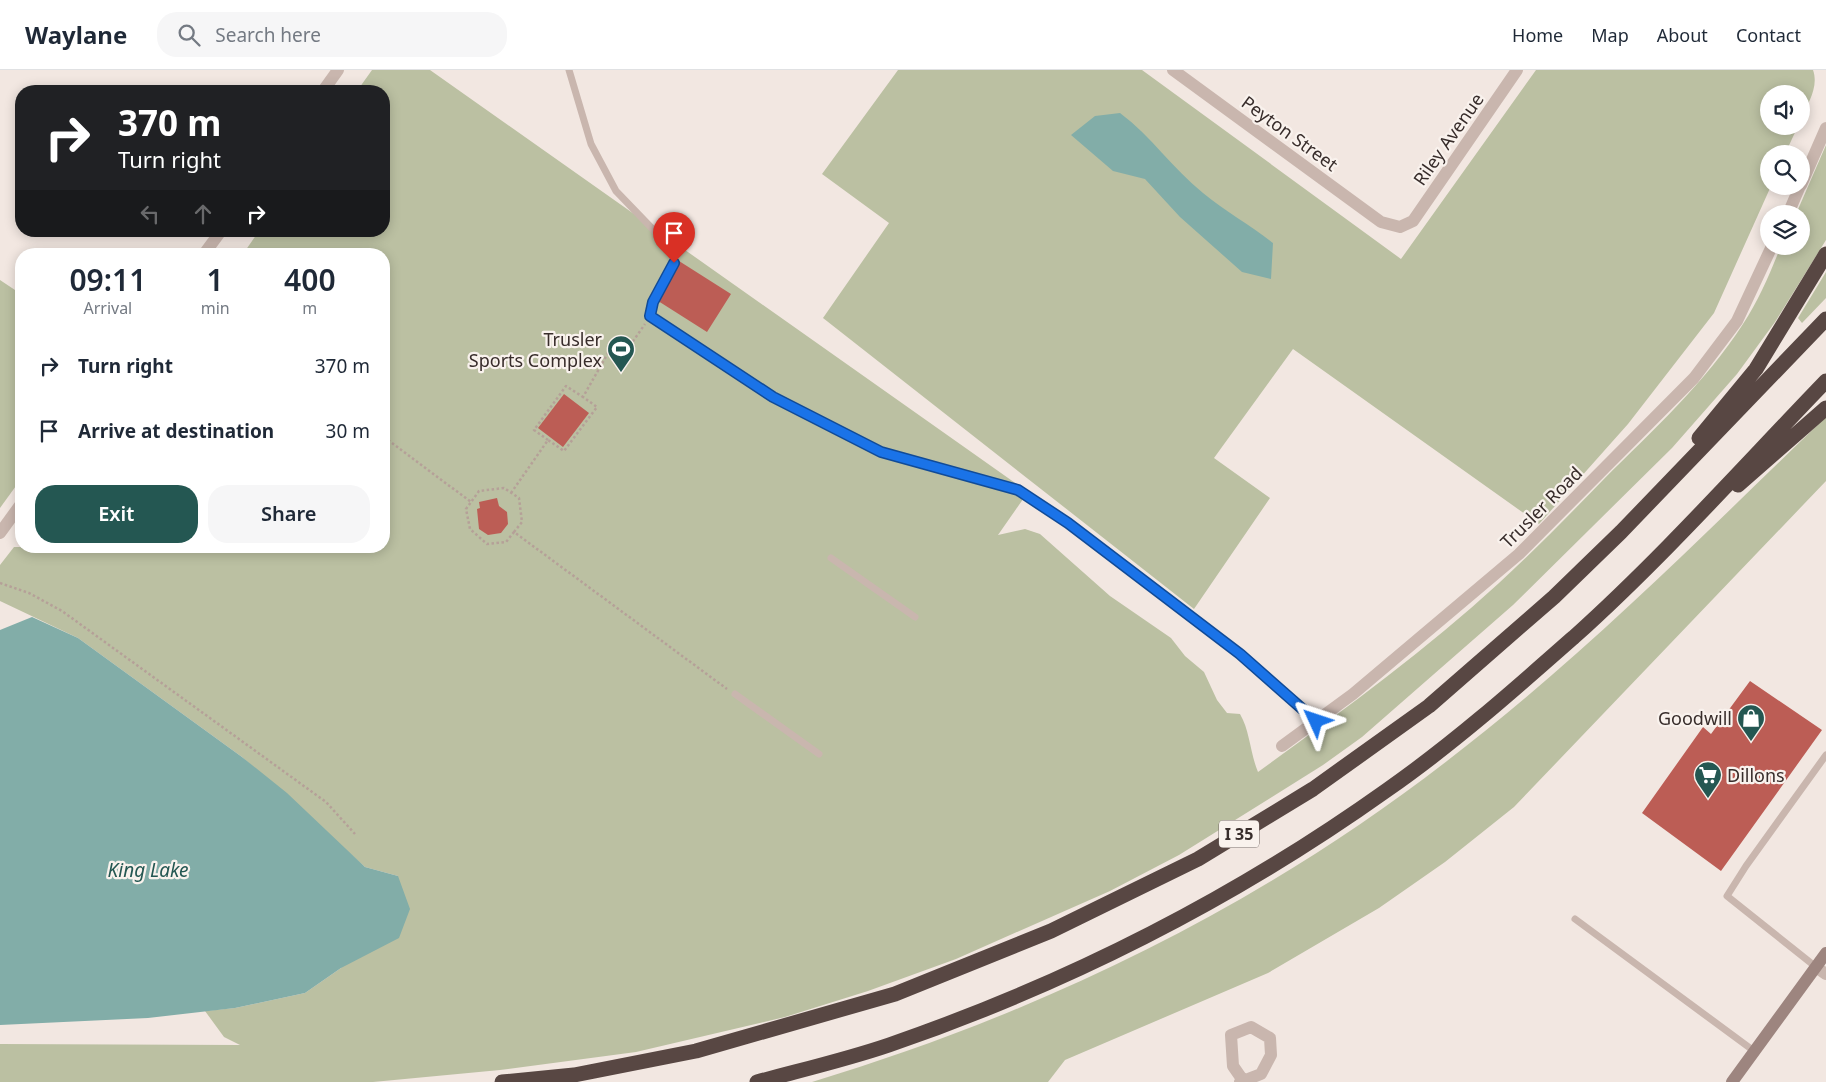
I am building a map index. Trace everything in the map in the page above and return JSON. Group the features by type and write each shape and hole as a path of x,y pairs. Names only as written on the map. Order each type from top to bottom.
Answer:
{"highway":[{"path":"1621,532 1756,369 1826,254"},
{"name":"I 35","path":"502,1082 574,1075 696,1051 895,994 1051,931 1190,863 1313,789 1429,706 1554,597 1621,532 1826,319"},
{"name":"I 35","path":"756,1082 886,1046 1044,985 1144,937 1243,884 1323,834 1390,789 1453,740 1576,635 1660,553 1826,381"},
{"path":"1660,553 1826,408"}],"main road":[{"path":"1732,1082 1754,1051 1821,970 1826,953"}],"street":[{"path":"327,85 338,70"},
{"name":"Peyton Street","path":"1173,70 1381,222 1387,223"},
{"name":"Riley Avenue","path":"1387,223 1400,226 1413,221 1516,70"},
{"path":"1810,164 1826,128"},
{"path":"208,248 217,237"},
{"name":"Trusler Road","path":"1282,746 1354,694 1520,554 1694,378 1737,321 1768,255"},
{"path":"0,533 15,512"}],"lane":[{"path":"569,70 591,144 616,191 670,247 674,263 653,302 650,316 773,397 881,452 1018,490 1068,523 1240,654 1316,721"},
{"path":"831,558 916,617"},
{"path":"735,694 818,754"},
{"path":"1821,970 1726,896 1826,755"},
{"path":"1575,919 1754,1051"}],"path":[{"path":"583,397 616,339 629,347 650,316"},
{"path":"566,386 597,407 564,451 548,440 534,430 566,386"},
{"path":"511,493 548,440"},
{"path":"390,442 471,502"},
{"path":"504,488 519,498 522,522 506,542 487,544 470,529 466,509 471,502 479,491 504,488"},
{"path":"514,532 735,694"},
{"path":"0,583 29,593 62,611 326,802 355,834"}],"green space":[{"path":"372,70 430,70 1028,492 998,535 1025,529 1040,534 1110,596 1171,638 1185,656 1204,672 1217,700 1227,713 1240,714 1246,728 1258,772 1382,681 1471,608 1539,545 1695,386 1728,346 1749,315 1777,255 1810,255 1810,205 1800,205 1804,195 1810,195 1810,182 1826,145 1826,240 1775,322 1737,374 1672,448 1513,605 1362,737 1323,765 1179,855 1110,891 956,959 868,991 785,1017 636,1052 500,1070 373,1082 0,1082 0,1044 240,1045 224,1037 205,1011 235,1008 305,993 341,968 398,876 365,867 242,757 78,638 0,601 0,565 14,547 15,553 390,553 390,248 247,248 255,237 390,237 390,85 361,85"},
{"path":"898,70 1142,70 1401,259 1536,70 1813,70 1815,83 1810,99 1810,85 1760,85 1760,135 1794,135 1789,145 1760,145 1760,195 1767,195 1762,205 1760,205 1760,211 1714,313 1628,424 1539,524 1293,349 1214,458 1270,498 1194,609 823,318 889,223 822,174"},
{"path":"1826,272 1826,298 1802,323 1798,318"},
{"path":"0,280 15,290 15,487 0,508"},
{"path":"1826,417 1826,481 1514,807 1445,862 1379,908 1268,973 1065,1060 1048,1082 812,1082 897,1054 981,1023 1064,989 1144,951 1223,909 1300,864 1374,814 1447,761 1546,680 1688,550"}],"water":[{"path":"1120,113 1142,132 1192,184 1273,243 1271,279 1242,272 1180,217 1145,179 1113,171 1071,135 1095,116"},
{"name":"King Lake","path":"32,617 78,638 242,757 287,793 365,867 398,876 410,909 399,938 341,968 305,993 235,1008 148,1018 0,1025 0,630"}],"building":[{"path":"679,261 731,294 707,332 655,299"},
{"path":"564,394 589,413 563,447 538,428"},
{"path":"497,498 499,506 507,512 508,524 501,533 488,535 479,529 477,509 480,508 479,502"},
{"path":"1750,681 1822,730 1721,871 1642,813 1703,727 1711,734"}],"place":[{"name":"Trusler Sports Complex","path":"621,373"},
{"name":"Goodwill","path":"1751,742"},
{"name":"Dillons","path":"1708,799"}],"route":[{"path":"674,263 653,302 650,316 773,397 881,452 1018,490 1068,523 1240,654 1316,721"}]}
